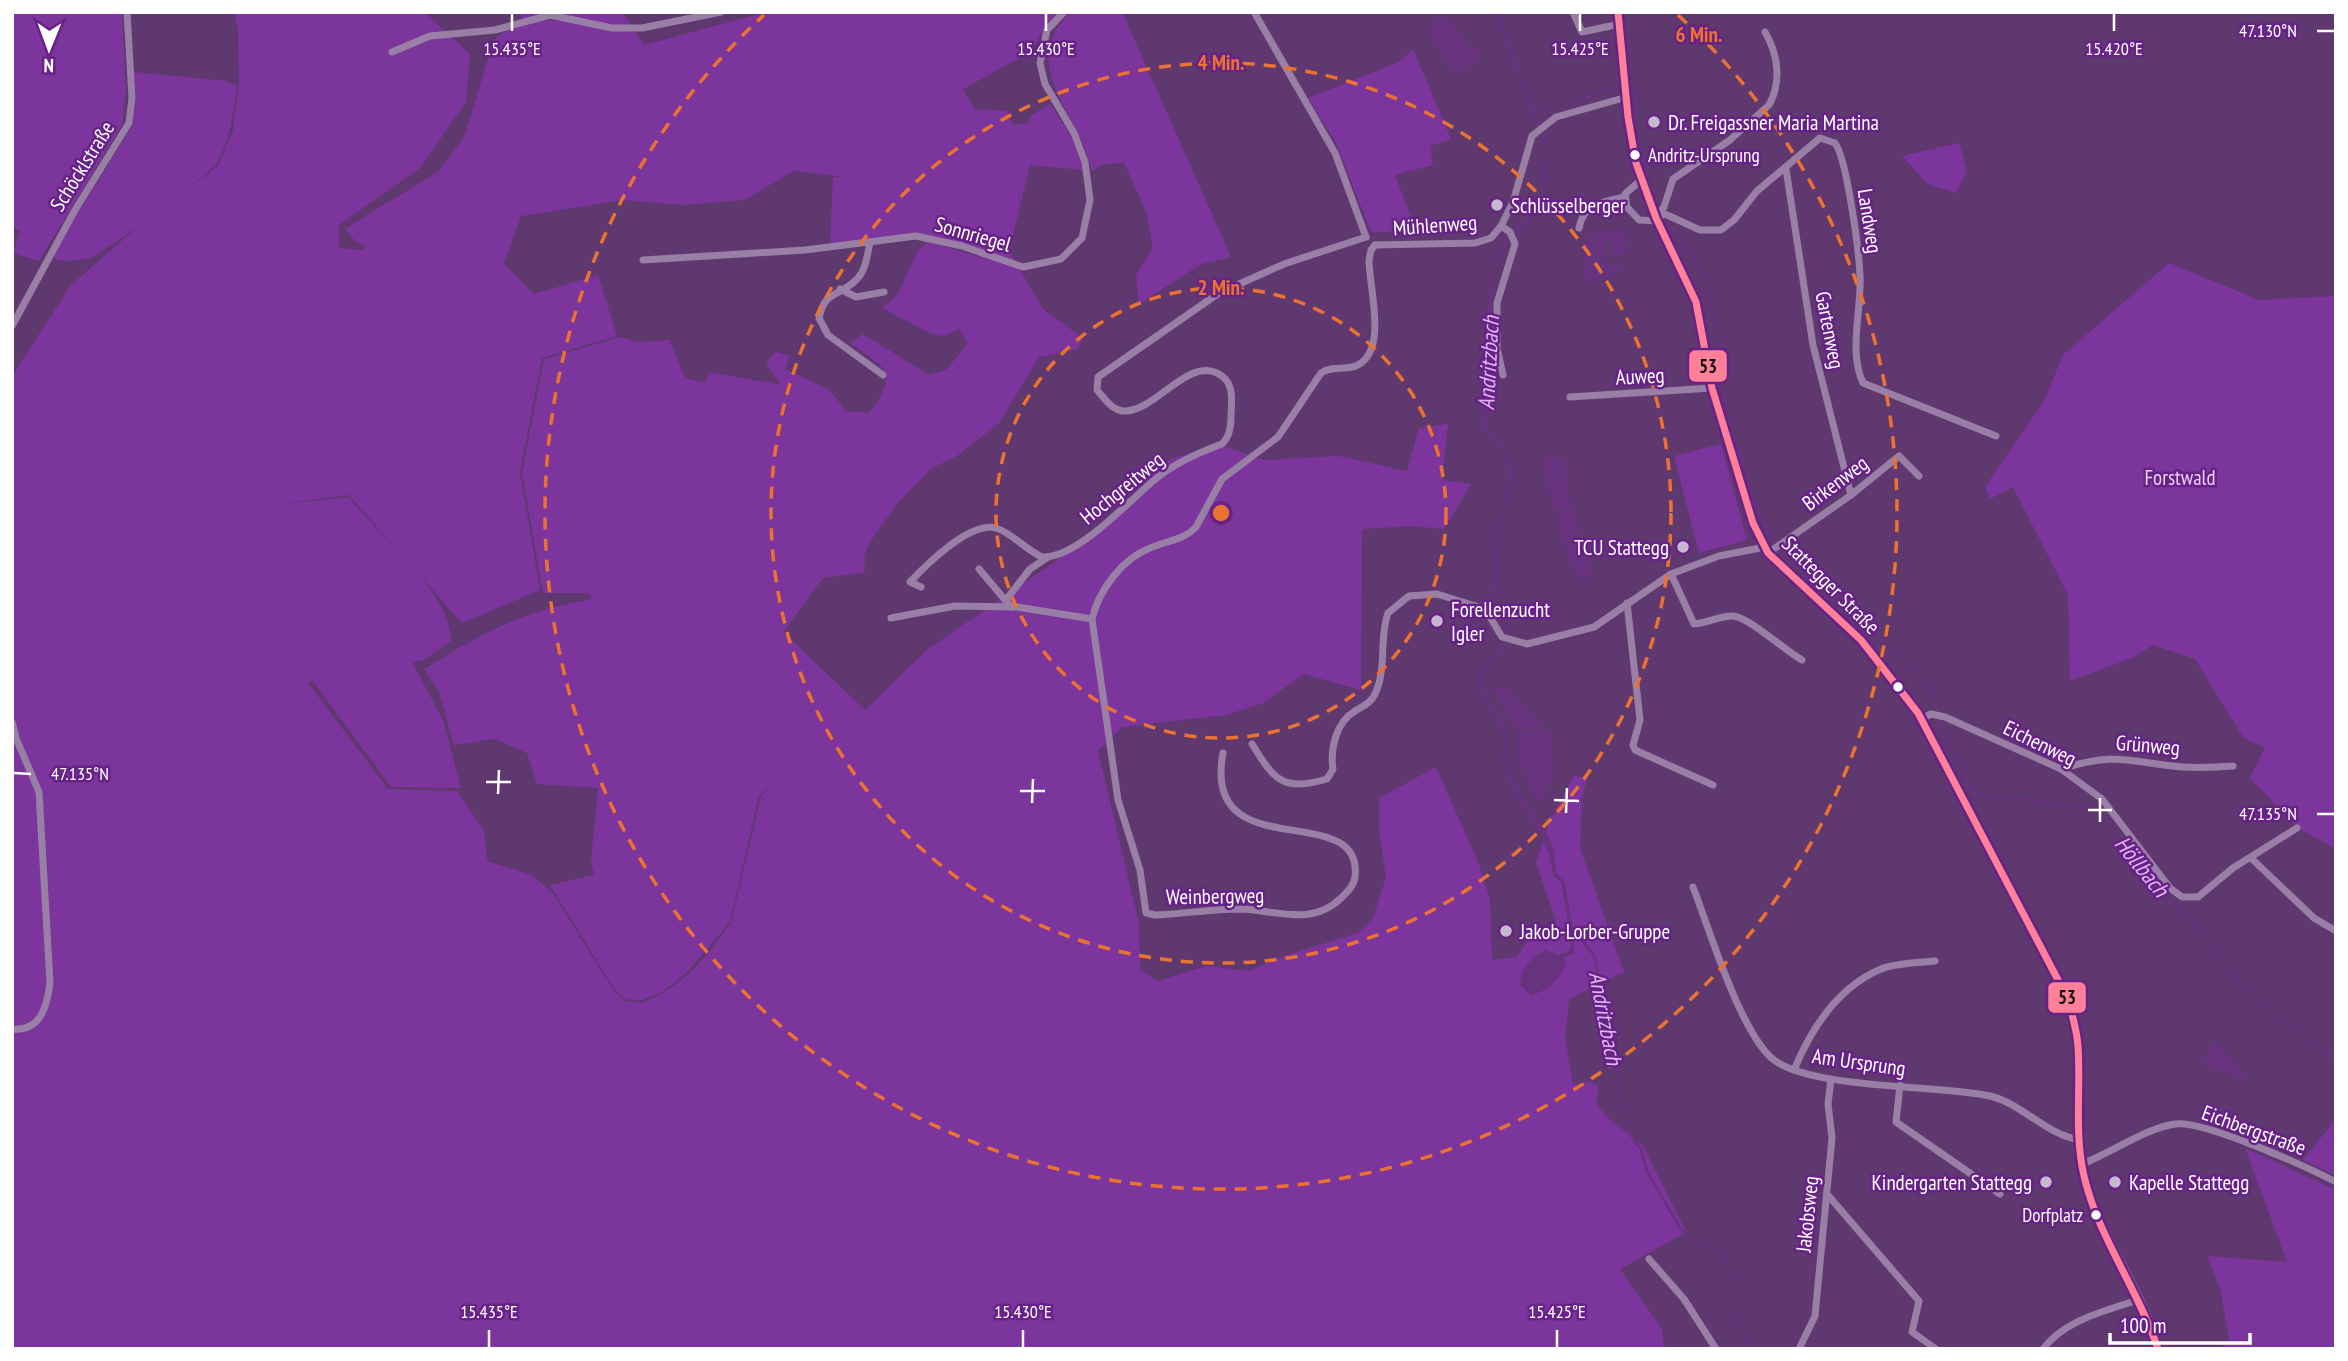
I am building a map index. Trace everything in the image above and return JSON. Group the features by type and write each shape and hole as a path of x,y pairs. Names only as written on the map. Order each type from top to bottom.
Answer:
{"main road":[{"name":"Stattegger Straße","path":"1618,12 1627,97 1641,180 1696,302 1712,388 1743,492 1767,550 1861,640 1921,719 2068,999 2078,1043 2082,1164 2098,1214 2140,1299 2158,1349"}],"street":[{"name":"Schöcklstraße","path":"12,326 75,210 129,123 132,98 127,12"},
{"path":"392,52 430,36 495,30 550,15 612,28 642,28 721,12"},
{"name":"Sonnriegel","path":"643,260 870,243 916,236 962,246 1023,268 1061,259 1082,238 1090,200 1085,162 1074,133 1045,84 1040,63 1047,30 1064,12"},
{"name":"Mühlenweg","path":"1254,12 1335,153 1366,237"},
{"path":"1573,12 1582,32 1620,24"},
{"path":"1657,220 1673,179 1730,140 1769,105 1777,58 1765,32"},
{"name":"Mühlenweg","path":"1376,245 1481,242 1491,238 1501,226 1517,192 1532,135 1559,116 1627,97"},
{"name":"Landweg","path":"1625,197 1627,207 1639,220 1657,220 1665,214 1700,230 1721,230 1757,191 1820,138 1838,147 1861,276 1857,333 1859,371 1863,383 1997,436"},
{"name":"Gartenweg","path":"1786,169 1813,345 1851,495"},
{"path":"1579,228 1581,216 1593,204 1625,197 1628,190 1641,180"},
{"path":"1501,226 1512,236 1497,303 1497,348 1503,375"},
{"path":"891,618 955,606 1009,604 1092,619 1100,597 1128,561 1148,548 1190,534 1222,479 1278,437 1321,373 1326,369 1356,366 1371,351 1375,328 1369,260 1376,245 1366,237"},
{"name":"Hochgreitweg","path":"1009,604 1031,569 1048,557 1096,533 1160,475 1222,444 1229,436 1230,384 1216,372 1198,371 1142,407 1124,411 1111,405 1097,390 1096,382 1101,372 1157,339 1219,293 1284,264 1351,245 1366,237"},
{"path":"870,243 863,271 855,281 822,303 819,318 828,335 883,375"},
{"path":"840,289 856,297 884,292"},
{"name":"Auweg","path":"1570,397 1712,388"},
{"name":"Birkenweg","path":"1767,550 1851,495 1899,456 1919,476"},
{"path":"921,587 910,582 934,557 963,538 992,527 1029,551 1048,557"},
{"path":"1252,744 1275,778 1291,784 1327,779 1333,769 1330,754 1334,742 1353,712 1374,697 1380,674 1385,621 1394,606 1409,596 1437,594 1476,605 1485,609 1502,637 1527,644 1594,627 1671,574 1719,556 1767,550"},
{"path":"979,569 1009,604"},
{"path":"1671,574 1694,624 1730,615 1745,617 1779,647 1802,660"},
{"path":"1627,603 1640,720 1633,746 1635,750 1713,785"},
{"name":"Weinbergweg","path":"1092,619 1118,800 1140,870 1146,913 1155,915 1240,909 1310,915 1335,904 1354,882 1355,867 1350,852 1331,836 1285,831 1255,821 1231,807 1220,784 1223,753"},
{"name":"Eichenweg","path":"1921,719 1931,714 1945,717 2061,769 2102,799 2165,882 2182,897 2198,897 2233,868 2297,828"},
{"path":"12,722 39,792 50,982 48,999 36,1023 28,1028 12,1029"},
{"name":"Grünweg","path":"2061,769 2091,760 2124,757 2175,766 2233,766"},
{"path":"2251,858 2314,918 2336,931"},
{"name":"Am Ursprung","path":"1693,887 1753,1033 1775,1061 1794,1070 1831,1079 1991,1097 2028,1114 2065,1138 2080,1140"},
{"path":"1794,1070 1805,1043 1823,1016 1850,989 1882,969 1935,961"},
{"name":"Jakobsweg","path":"1799,1349 1815,1316 1832,1138 1828,1104 1831,1079"},
{"path":"1900,1085 1896,1122 2000,1194"},
{"name":"Eichbergstraße","path":"2082,1164 2161,1128 2180,1124 2291,1160 2336,1182"},
{"path":"1827,1194 1919,1301 1912,1332 1936,1349"},
{"path":"1649,1259 1684,1298 1716,1349"},
{"path":"2043,1349 2049,1341 2076,1322 2140,1299"}],"green space":[{"path":"12,12 122,12 126,91 122,125 39,261 13,253 20,231 12,227"},
{"path":"234,12 424,12 470,54 466,102 420,168 339,225 339,248 360,250 368,247 355,241 345,229 439,171 465,135 493,42 508,30 524,23 561,20 635,32 645,45 766,12 1068,12 1043,30 1031,52 963,89 975,109 1007,111 1013,125 1029,123 1030,116 1050,104 1070,134 1084,170 1030,165 1009,251 1043,309 1083,338 1078,349 1039,357 1000,422 957,456 932,468 897,504 870,542 864,556 865,572 823,578 783,632 865,710 928,649 1107,526 1163,462 1217,444 1264,460 1339,456 1407,471 1419,428 1448,424 1442,480 1471,484 1444,529 1412,526 1362,529 1361,690 1304,674 1263,703 1226,715 1122,727 1098,751 1139,924 1140,969 1158,981 1206,966 1249,971 1287,955 1358,933 1373,918 1386,877 1379,832 1379,798 1436,767 1479,864 1490,899 1492,960 1517,957 1529,938 1549,934 1556,921 1536,863 1548,826 1574,775 1587,779 1582,799 1580,848 1624,972 1569,999 1565,1038 1573,1084 1589,1082 1598,1085 1597,1105 1608,1118 1643,1146 1686,1232 1620,1269 1662,1329 1664,1349 12,1349 12,376 71,285 141,224 218,166 233,131 239,81 238,28","holes":["793,171 847,177 833,177 830,245 927,234 980,252 978,257 929,241 918,250 898,294 882,308 932,334 943,336 959,329 968,343 946,370 929,375 863,334 850,343 873,359 885,372 884,388 869,413 846,411 830,390 785,369 790,356 776,352 766,363 781,385 709,372 705,383 685,378 670,340 638,342 620,337 544,359 522,473 543,593 589,593 592,599 544,610 504,625 424,669 439,692 454,745 495,739 527,753 537,784 598,788 591,861 594,875 550,885 613,987 625,999 639,1001 661,993 687,972 730,922 759,796 790,769 761,796 731,923 689,974 662,994 641,1003 625,1001 612,988 552,892 532,875 487,861 484,831 457,791 388,789 308,683 312,680 391,787 461,788 443,720 412,662 424,660 451,641 448,623 439,603 412,567 462,623 540,590 520,472 542,358 617,336 598,275 534,294 504,264 521,216 623,200 681,205 745,200","349,495 406,559 349,497 271,505"]},
{"path":"521,12 622,12 632,27 604,25 551,13 522,19"},
{"path":"1070,12 1122,12 1231,257 1201,264 1139,304 1136,275 1153,248 1147,214 1124,163 1104,164 1092,171 1050,71 1049,52 1055,32"},
{"path":"1413,49 1451,139 1430,146 1433,165 1395,175 1416,231 1371,232 1336,143 1308,98 1399,62"},
{"path":"134,72 227,81 237,86 231,125 222,154 211,170 103,251 81,260 57,260 53,255 62,238 133,125 136,100"},
{"path":"1959,143 1967,172 1956,193 1928,184 1902,156"},
{"name":"Forstwald","path":"2169,263 2259,300 2336,296 2336,849 2298,828 2250,778 2265,748 2243,737 2195,659 2153,645 2134,657 2070,681 2068,595 2013,487 1990,499 1985,487 2044,401 2063,355"},
{"path":"1721,444 1747,540 1699,553 1674,456"},
{"path":"2336,1119 2336,1176 2303,1160"},
{"path":"2245,1148 2336,1190 2336,1349 2216,1349 2230,1344 2220,1288 2207,1256 2287,1262"}],"shaded area":[{"path":"1495,12 1499,12 1539,124 1536,126"},
{"path":"1441,16 1454,22 1467,45 1479,49 1479,58 1459,76 1433,41 1430,27"},
{"path":"1541,130 1546,140 1545,184 1539,209 1529,223 1508,241 1493,279 1492,332 1486,360 1490,391 1485,405 1489,431 1509,456 1512,480 1500,535 1494,606 1505,621 1508,634 1506,644 1485,673 1482,680 1483,689 1505,726 1505,758 1510,775 1543,825 1553,847 1556,873 1564,880 1573,928 1574,953 1563,958 1566,962 1564,969 1553,984 1531,996 1520,985 1528,964 1545,950 1559,955 1570,950 1571,939 1561,882 1553,875 1544,842 1508,780 1502,760 1501,727 1479,690 1480,673 1502,645 1504,636 1503,625 1491,608 1497,534 1509,480 1506,454 1486,433 1481,404 1487,390 1482,361 1489,332 1486,294 1504,240 1536,207 1541,192 1544,142 1538,133"},
{"path":"1626,228 1628,250 1624,254 1611,254 1611,239 1605,239 1602,265 1622,266 1620,272 1592,283 1585,281 1583,256 1588,234"},
{"path":"1549,456 1564,459 1575,517 1590,563 1589,580 1580,581 1569,562 1556,515 1565,509 1552,507 1543,460"},
{"path":"1504,685 1541,723 1541,727 1517,731 1494,689"},
{"path":"1552,731 1555,771 1543,801 1534,797 1518,759 1517,734"},
{"path":"2212,1043 2218,1043 2248,1076 2245,1079 2206,1066 2204,1059"}],"waterway":[{"name":"Höllbach","path":"1564,104 1616,88"},
{"name":"Höllbach","path":"1633,88 1636,91 1637,111"},
{"name":"Höllbach","path":"1534,108 1548,106"},
{"name":"Höllbach","path":"1641,149 1649,182"},
{"name":"Höllbach","path":"1669,227 1688,250 1702,276 1712,308 1724,399 1749,488 1770,535 1934,690 1937,709"},
{"name":"Höllbach","path":"1938,722 1973,793 2095,808 2169,900 2199,927 2230,972 2273,1012 2336,1060"},
{"name":"Andritzbach","path":"1573,928 1595,957 1609,1032 1614,1041 1620,1102 1628,1131 1641,1150 1647,1171 1680,1228 1691,1240 1708,1247 1724,1259 1734,1277 1736,1314 1750,1349"}],"transit line":[{"name":"53","path":"1618,12 1628,117 1636,163 1656,218 1696,302 1712,388 1753,523 1768,553 1861,640 1918,713 2068,999 2078,1046 2078,1127 2084,1176 2108,1242 2140,1305 2158,1349"}],"place":[{"name":"Dr. Freigassner Maria Martina","path":"1654,122"},
{"name":"Andritz-Ursprung","path":"1635,155"},
{"name":"Schlüsselberger","path":"1497,205"},
{"name":"TCU Stattegg","path":"1683,547"},
{"name":"Forellenzucht Igler","path":"1437,621"},
{"name":"Jakob-Lorber-Gruppe","path":"1506,931"},
{"name":"Kindergarten Stattegg","path":"2046,1182"},
{"name":"Kapelle Stattegg","path":"2115,1182"},
{"name":"Dorfplatz","path":"2096,1215"}]}
